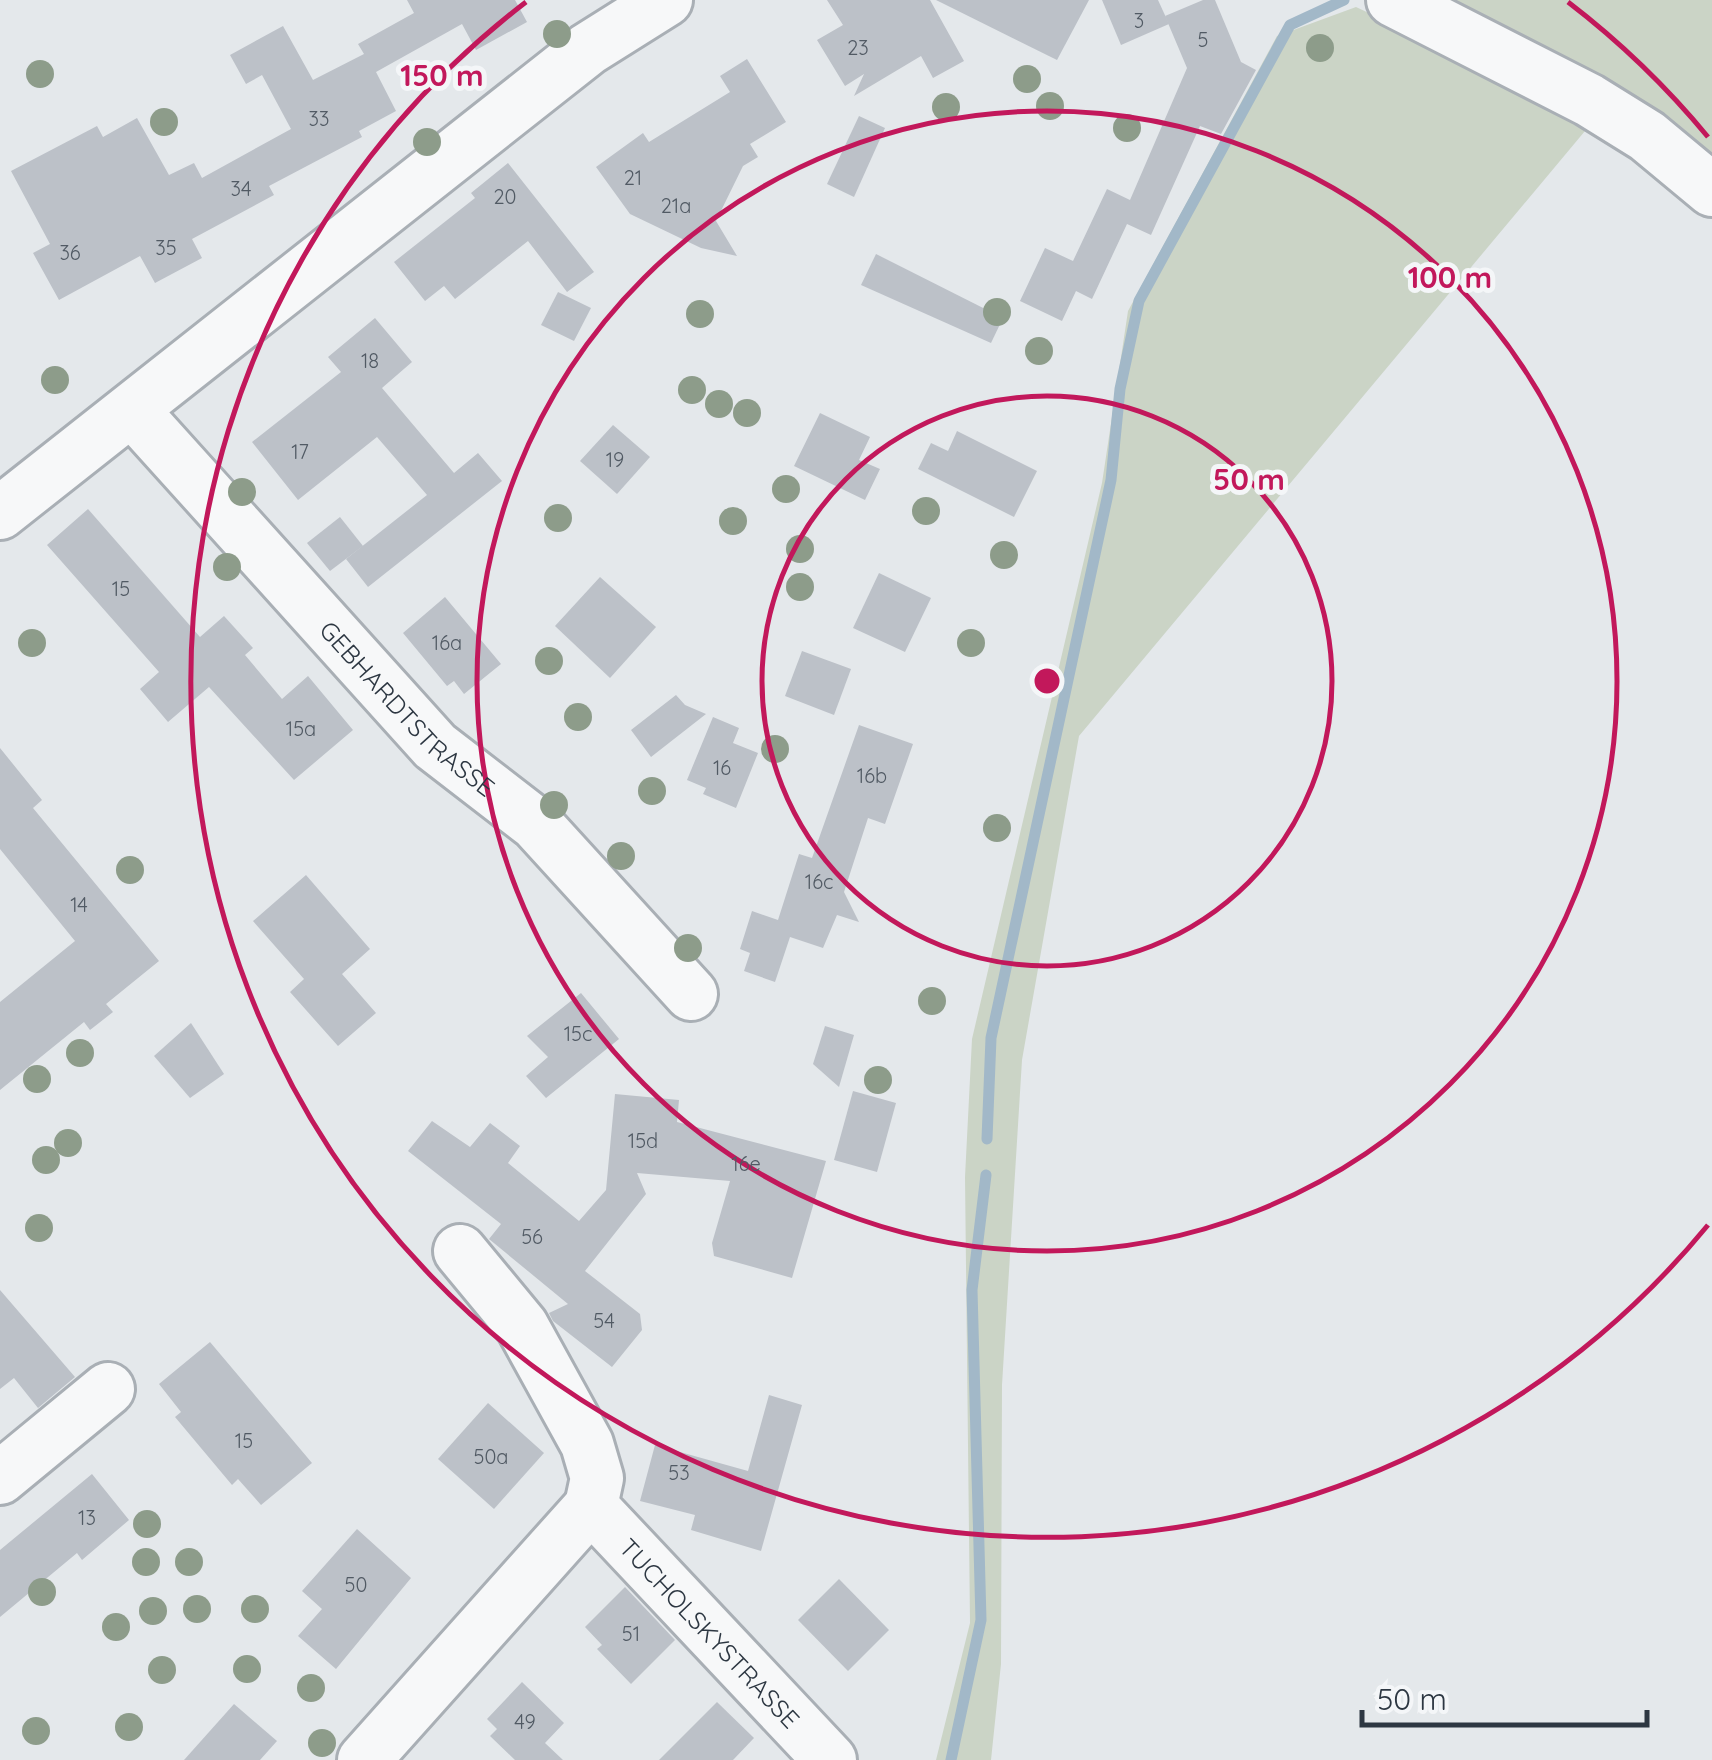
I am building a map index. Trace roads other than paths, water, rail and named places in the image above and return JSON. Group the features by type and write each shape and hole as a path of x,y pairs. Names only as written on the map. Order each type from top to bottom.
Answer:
{"street":[{"path":"0,513 524,98 588,49 666,0"},
{"path":"1395,1 1589,100 1647,136 1712,190"},
{"name":"GEBHARDTSTRASSE","path":"133,410 435,746 536,824 690,994"},
{"path":"364,1760 591,1506 597,1478 587,1444 522,1326 460,1251"},
{"path":"0,1478 108,1388"},
{"name":"TUCHOLSKYSTRASSE","path":"591,1506 830,1760"}],"waterway":[{"path":"987,1139 991,1038 1111,480 1120,389 1139,301 1290,25 1344,0"},
{"path":"951,1760 981,1620 972,1290 986,1175"}]}
